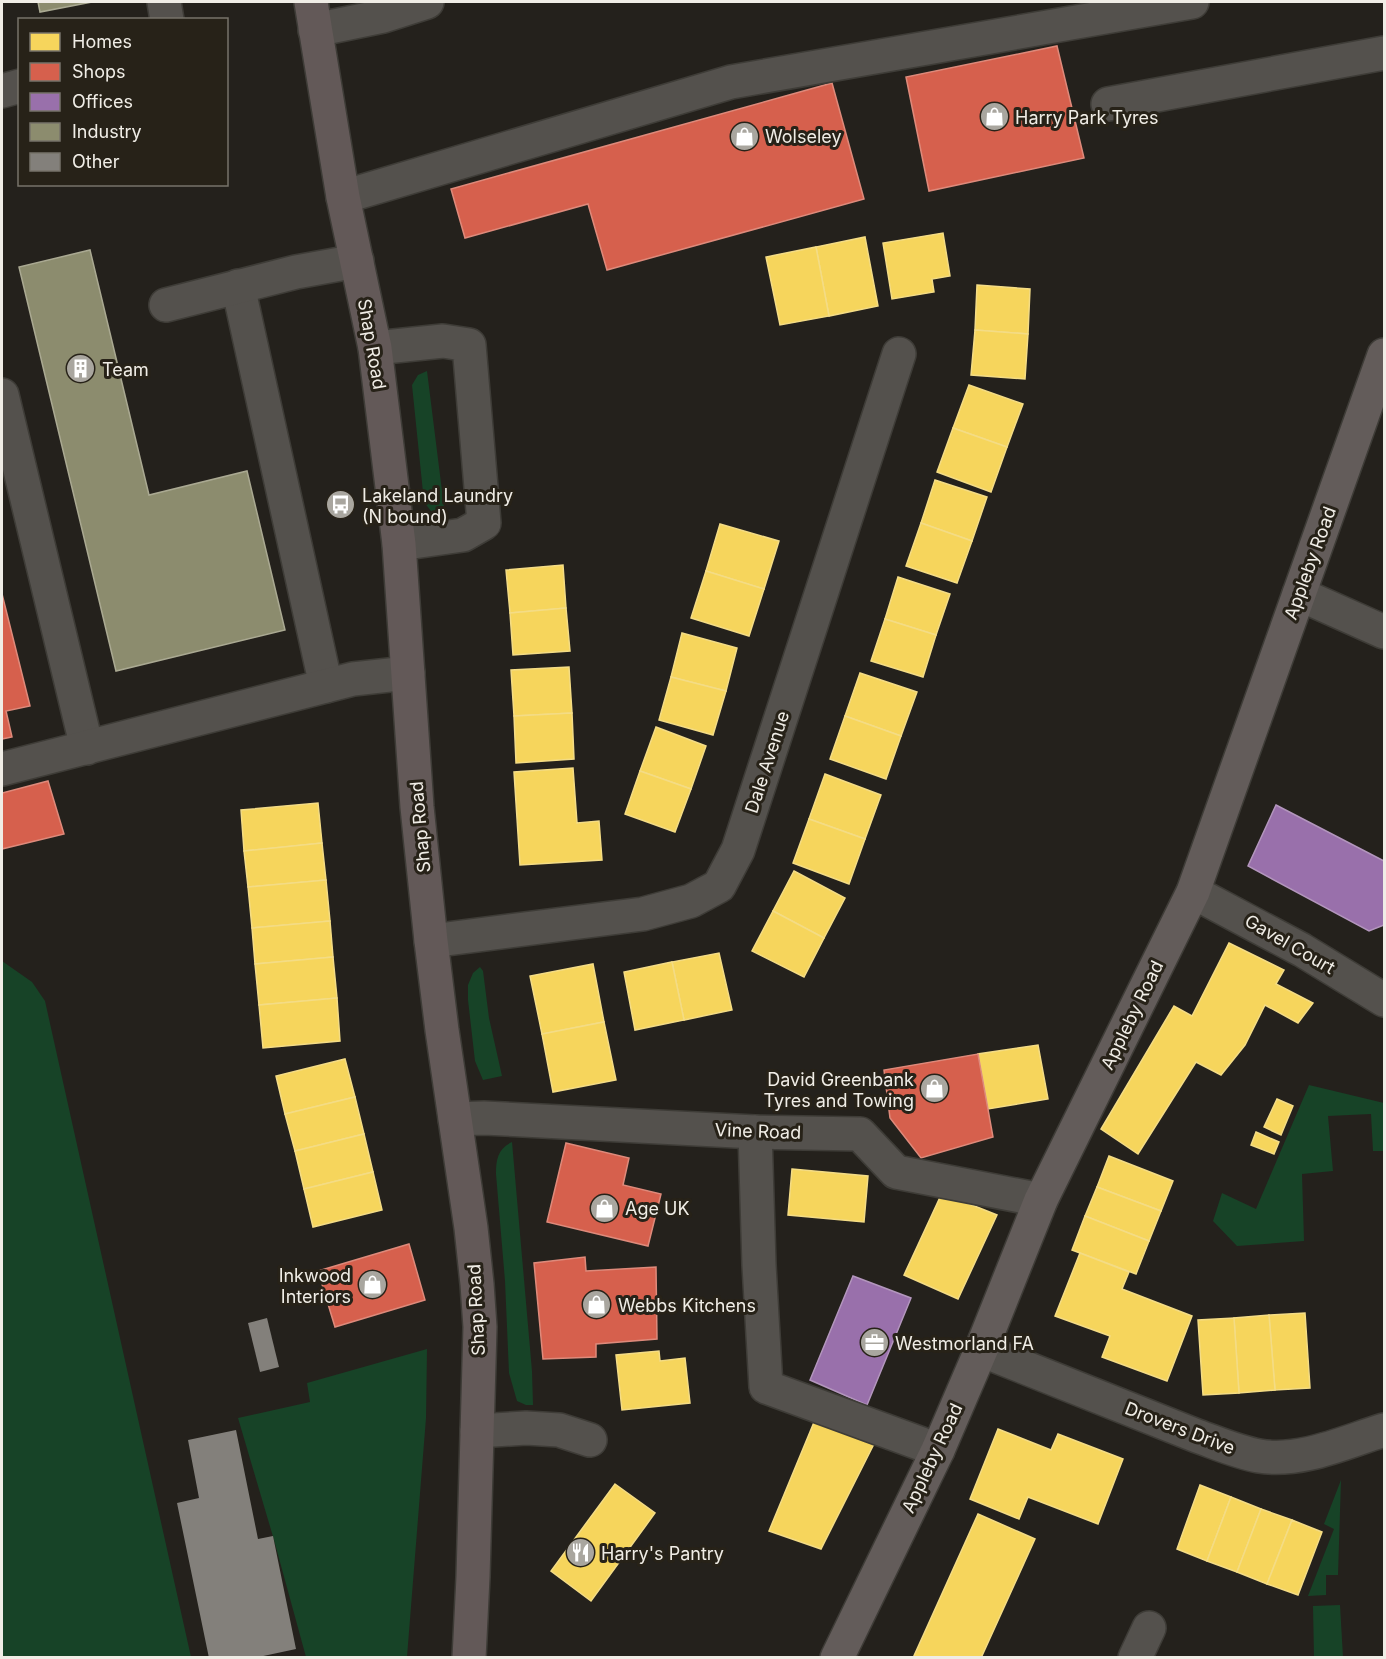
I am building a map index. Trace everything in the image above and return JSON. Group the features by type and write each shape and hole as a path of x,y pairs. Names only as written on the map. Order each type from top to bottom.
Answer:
{"highway":[{"name":"Shap Road","path":"313,16 343,197 375,348 399,544 417,807 431,941 477,1284 480,1327 469,1658"}],"main road":[{"name":"Appleby Road","path":"837,1658 938,1450 1041,1200 1193,892 1384,355"}],"street":[{"path":"164,2 167,18"},
{"path":"313,16 427,2"},
{"path":"343,197 731,82 1192,2"},
{"path":"1108,104 1384,53"},
{"path":"166,305 296,272 357,261"},
{"path":"238,286 326,686"},
{"path":"375,348 443,341 469,345 484,523 463,535 399,544"},
{"name":"Dale Avenue","path":"431,941 643,914 691,901 719,886 738,850 899,354"},
{"path":"2,395 87,748"},
{"path":"1299,594 1384,632"},
{"path":"2,769 353,679 408,673"},
{"name":"Gavel Court","path":"1193,892 1302,950 1384,1000"},
{"name":"Vine Road","path":"456,1119 483,1118 755,1132 860,1134 896,1172 1041,1200"},
{"path":"755,1132 766,1387 938,1450"},
{"name":"Drovers Drive","path":"981,1350 1197,1436 1260,1456 1293,1457 1384,1430"},
{"path":"477,1431 526,1428 559,1430 590,1440"},
{"path":"1135,1658 1149,1628"}],"green space":[{"path":"427,371 445,515 431,511 424,502 412,385 418,375"},
{"path":"2,961 32,982 45,1001 191,1657 2,1657"},
{"path":"480,967 483,971 489,1018 502,1076 483,1080 475,1061 468,1000 468,985 473,973"},
{"path":"1309,1085 1384,1103 1384,1151 1373,1151 1371,1114 1328,1116 1333,1171 1302,1174 1304,1241 1237,1246 1213,1221 1222,1193 1256,1209"},
{"path":"512,1142 533,1405 517,1401 509,1373 505,1281 496,1174 499,1155"},
{"path":"427,1349 426,1418 407,1657 306,1657 238,1418 310,1402 307,1383"},
{"path":"1341,1480 1338,1575 1326,1575 1326,1595 1308,1596 1334,1529 1324,1524"},
{"path":"1340,1605 1343,1657 1314,1657 1313,1606"}],"building: Homes":[{"path":"943,233 950,276 932,279 934,292 892,299 883,243"},
{"path":"865,237 878,306 829,316 816,247"},
{"path":"816,247 829,316 780,325 766,257"},
{"path":"977,285 1030,289 1028,334 975,330"},
{"path":"975,330 1028,334 1025,379 971,375"},
{"path":"969,385 1023,404 1007,447 953,428"},
{"path":"953,428 1007,447 991,492 937,472"},
{"path":"935,480 987,497 972,541 921,523"},
{"path":"921,523 972,541 957,583 906,566"},
{"path":"720,524 779,541 764,589 706,571"},
{"path":"563,565 566,608 510,613 506,570"},
{"path":"706,571 764,589 749,636 691,618"},
{"path":"898,577 950,594 936,635 885,619"},
{"path":"566,608 570,651 513,655 510,613"},
{"path":"885,619 936,635 923,677 871,661"},
{"path":"682,633 737,648 726,691 671,677"},
{"path":"569,667 572,713 514,716 511,670"},
{"path":"860,673 917,692 901,736 845,716"},
{"path":"671,677 726,691 713,735 659,720"},
{"path":"572,713 574,759 516,763 514,716"},
{"path":"845,716 901,736 886,779 830,759"},
{"path":"656,727 706,746 691,789 640,771"},
{"path":"573,768 577,823 599,821 602,860 520,865 514,772"},
{"path":"640,771 691,789 675,832 625,814"},
{"path":"825,774 881,795 865,839 809,819"},
{"path":"318,803 322,843 244,851 241,810"},
{"path":"809,819 865,839 849,884 793,863"},
{"path":"322,843 326,880 248,887 244,851"},
{"path":"794,871 845,898 824,938 773,911"},
{"path":"326,880 330,921 252,928 248,887"},
{"path":"773,911 824,938 804,977 752,951"},
{"path":"330,921 333,957 255,964 252,928"},
{"path":"1229,943 1284,970 1276,984 1313,1003 1298,1023 1265,1005 1245,1045 1221,1075 1196,1062 1138,1154 1101,1129 1174,1006 1192,1016"},
{"path":"719,953 732,1010 684,1020 672,962"},
{"path":"333,957 337,998 259,1005 255,964"},
{"path":"672,962 684,1020 635,1030 624,972"},
{"path":"593,964 604,1022 542,1034 530,976"},
{"path":"337,998 340,1041 263,1048 259,1005"},
{"path":"604,1022 616,1080 553,1092 542,1034"},
{"path":"1038,1045 1048,1099 988,1109 978,1054"},
{"path":"345,1059 355,1097 285,1114 276,1076"},
{"path":"355,1097 364,1134 295,1151 285,1114"},
{"path":"1277,1099 1293,1106 1281,1135 1264,1127"},
{"path":"1256,1132 1279,1142 1274,1154 1251,1145"},
{"path":"364,1134 373,1172 304,1189 295,1151"},
{"path":"1109,1156 1173,1181 1161,1211 1097,1187"},
{"path":"792,1169 868,1176 864,1222 788,1215"},
{"path":"373,1172 382,1210 313,1227 304,1189"},
{"path":"1097,1187 1161,1211 1149,1241 1085,1216"},
{"path":"942,1193 997,1215 958,1299 904,1275"},
{"path":"1085,1216 1149,1241 1136,1274 1072,1250"},
{"path":"1080,1253 1129,1272 1122,1289 1192,1316 1167,1381 1102,1357 1110,1336 1055,1316"},
{"path":"1305,1313 1310,1388 1275,1390 1269,1315"},
{"path":"1269,1315 1275,1390 1239,1393 1234,1318"},
{"path":"1234,1318 1239,1393 1203,1395 1198,1320"},
{"path":"659,1351 660,1361 685,1358 690,1403 622,1410 616,1355"},
{"path":"817,1415 877,1438 821,1549 769,1531"},
{"path":"998,1429 1051,1450 1058,1434 1123,1459 1098,1524 1028,1497 1019,1519 970,1499"},
{"path":"615,1484 655,1513 591,1601 551,1571"},
{"path":"1200,1485 1231,1497 1207,1561 1177,1549"},
{"path":"1231,1497 1261,1509 1237,1572 1207,1561"},
{"path":"1261,1509 1292,1520 1267,1584 1237,1572"},
{"path":"978,1514 1035,1539 981,1658 913,1658"},
{"path":"1292,1520 1322,1532 1298,1595 1267,1584"}],"building: Shops":[{"name":"Harry Park Tyres","path":"1057,46 1084,158 929,191 906,77"},
{"name":"Wolseley","path":"832,83 864,199 607,270 588,204 465,238 451,189"},
{"path":"2,594 30,706 6,711 12,737 2,739"},
{"path":"48,781 64,834 2,849 2,793"},
{"name":"David Greenbank Tyres and Towing","path":"978,1054 993,1137 921,1158 890,1118 884,1070"},
{"name":"Age UK","path":"566,1143 629,1158 623,1185 661,1194 648,1246 547,1222"},
{"name":"Inkwood Interiors","path":"409,1244 425,1300 335,1327 318,1271"},
{"name":"Webbs Kitchens","path":"585,1257 586,1271 656,1267 657,1339 596,1344 596,1357 543,1359 534,1263"}],"building: Offices":[{"path":"1276,805 1384,861 1384,925 1369,931 1248,866"},
{"path":"853,1276 911,1298 867,1405 810,1380"}],"building: Industry":[{"path":"38,2 92,2 40,12"},
{"name":"Team","path":"90,250 149,495 247,471 285,630 116,671 19,267"}],"building: Other":[{"path":"267,1318 279,1367 260,1372 248,1323"},
{"path":"236,1430 258,1539 273,1536 296,1649 254,1658 209,1658 177,1503 199,1498 188,1440"}],"place":[{"name":"Harry Park Tyres","path":"994,117"},
{"name":"Wolseley","path":"744,136"},
{"name":"Team","path":"81,369"},
{"name":"Lakeland Laundry (N bound)","path":"341,505"},
{"name":"David Greenbank Tyres and Towing","path":"935,1089"},
{"name":"Age UK","path":"604,1208"},
{"name":"Inkwood Interiors","path":"372,1285"},
{"name":"Webbs Kitchens","path":"597,1305"},
{"name":"Westmorland FA","path":"874,1343"},
{"name":"Harry's Pantry","path":"580,1553"}]}
